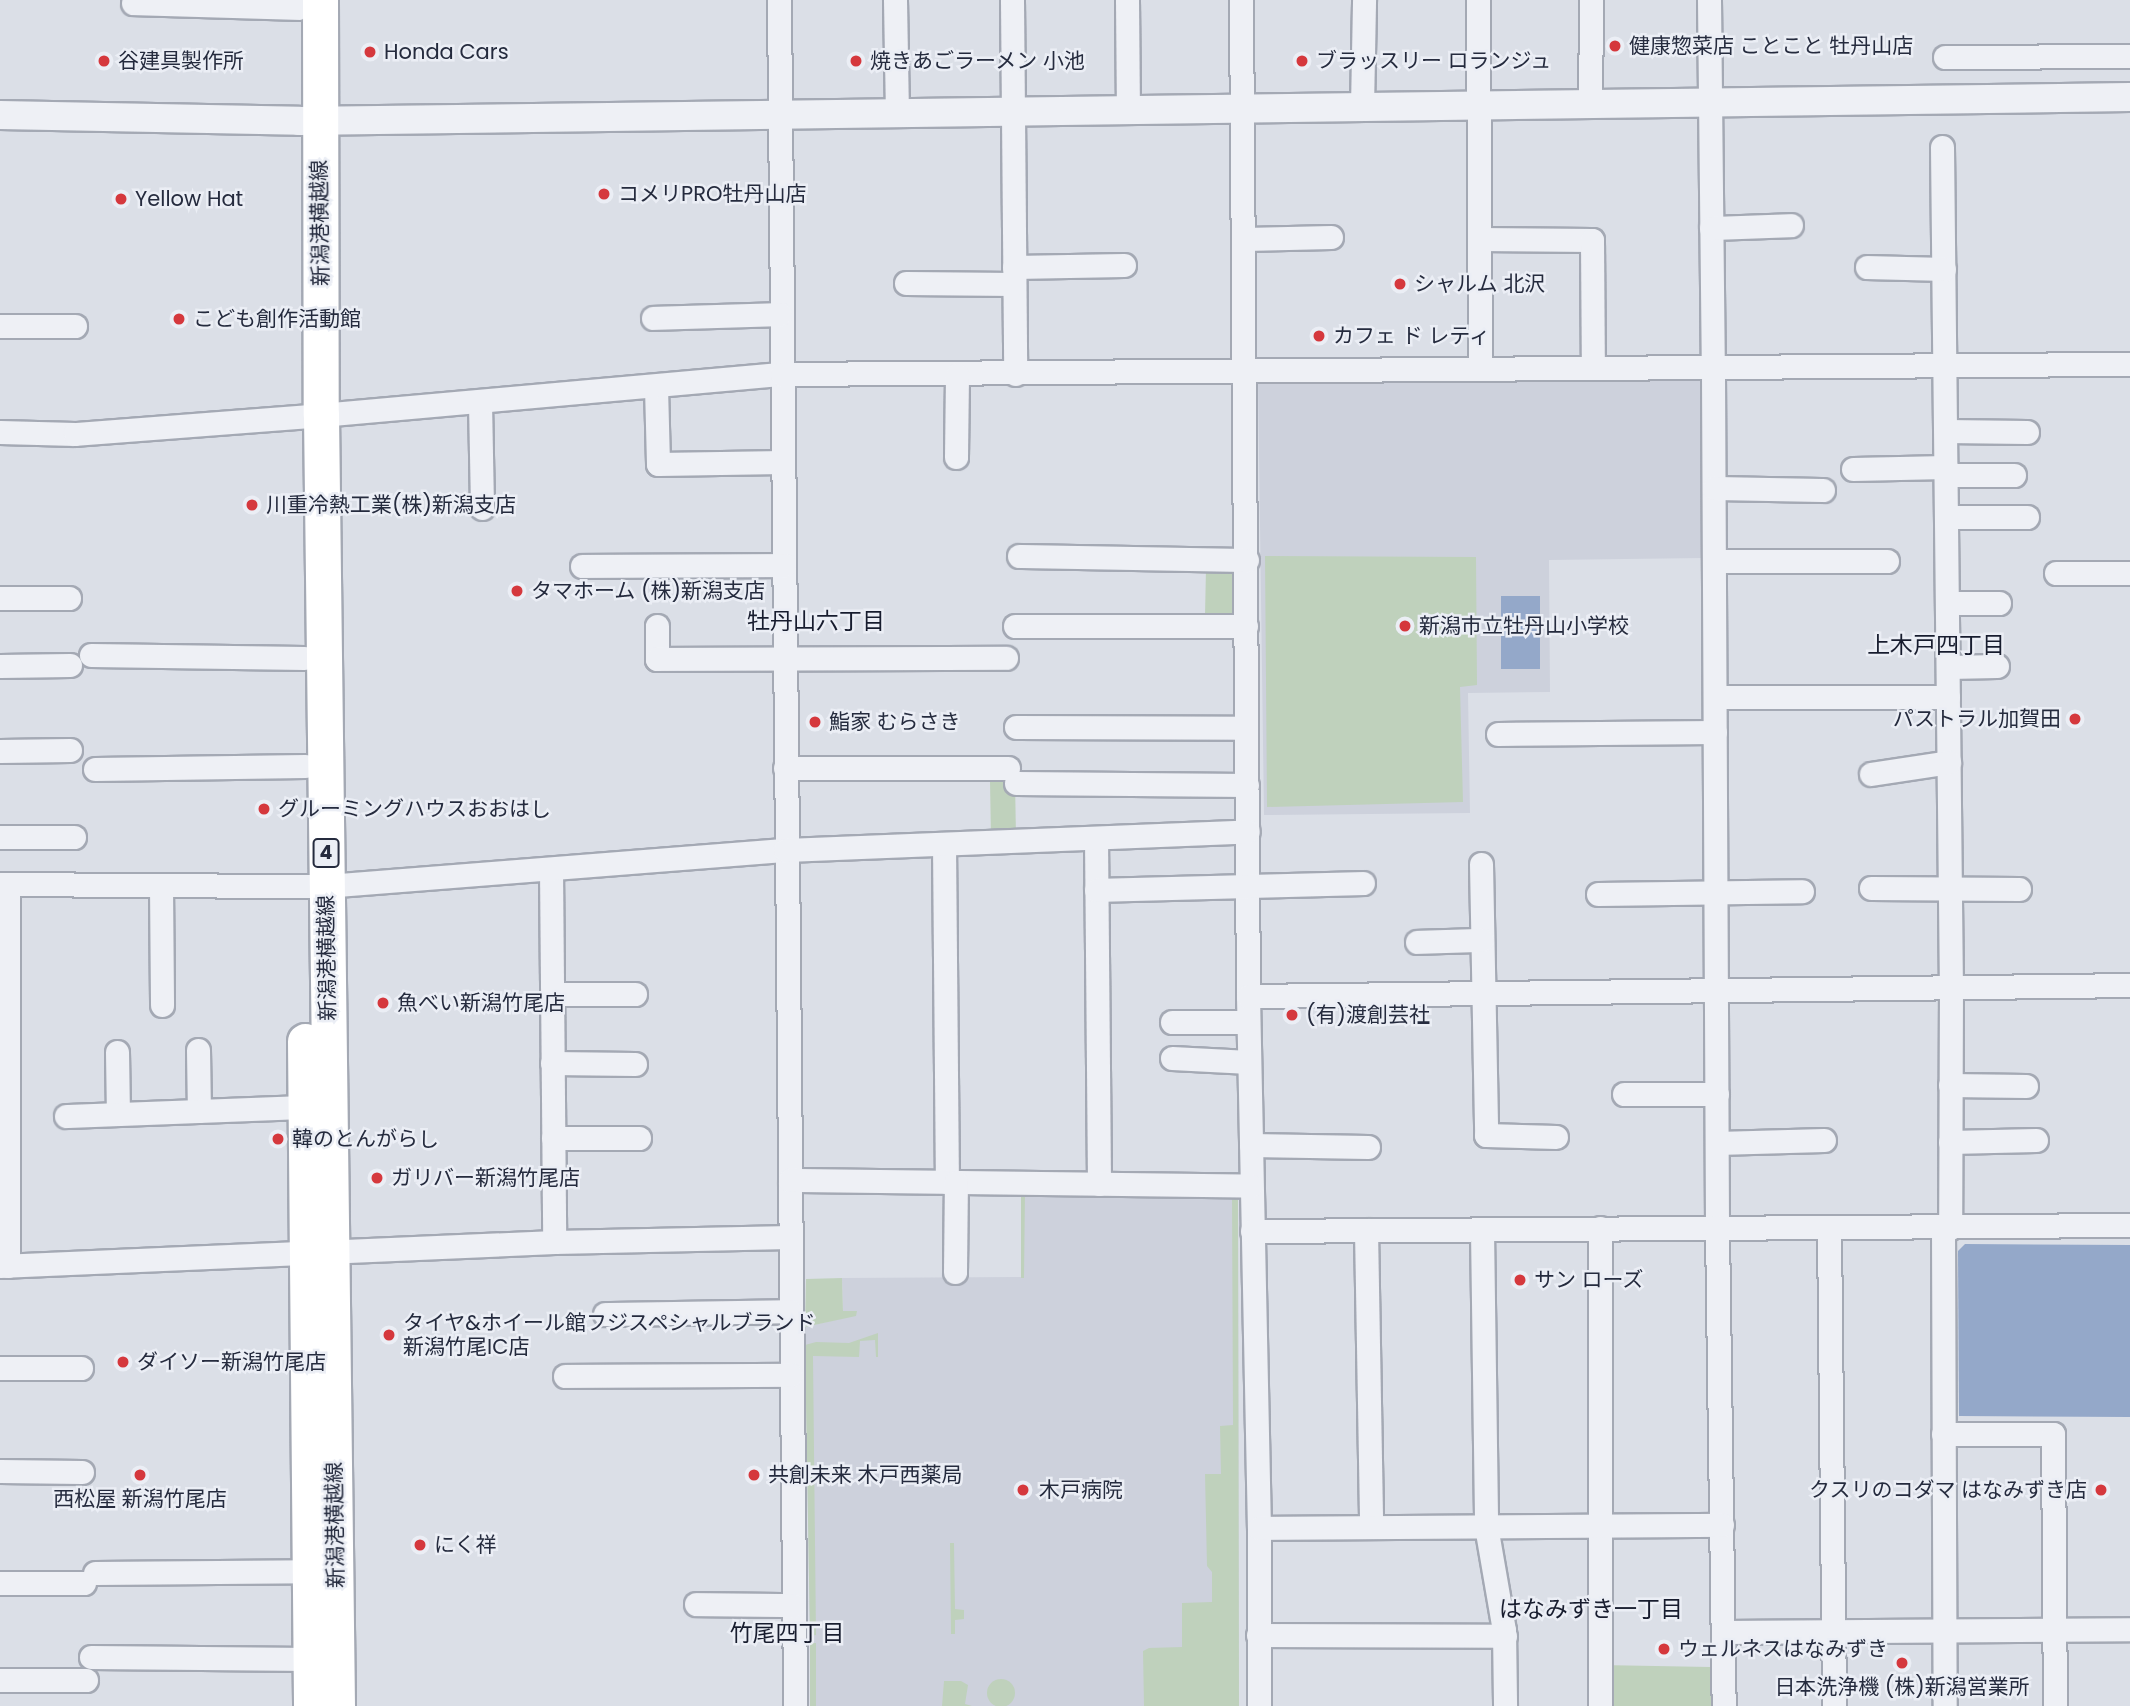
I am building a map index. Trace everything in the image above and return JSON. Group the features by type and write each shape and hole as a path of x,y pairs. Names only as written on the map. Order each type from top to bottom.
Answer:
{"main road":[{"name":"新潟港横越線","path":"305,3 309,121 319,1253 337,1706"},
{"name":"新潟港横越線","path":"311,1706 309,1571 319,1253 305,1107 316,886 305,766 304,658 312,416"}],"street":[{"path":"779,0 795,1706"},
{"path":"895,0 897,113"},
{"path":"1012,0 1015,374"},
{"path":"1127,0 1128,110"},
{"path":"1241,0 1245,239 1248,1023 1259,1528 1259,1706"},
{"path":"1362,107 1363,0"},
{"path":"1478,0 1480,369"},
{"path":"1590,104 1591,0"},
{"path":"1709,0 1717,1227 1724,1706"},
{"path":"133,3 305,3"},
{"path":"1945,57 2130,56"},
{"path":"0,115 309,121 2130,97"},
{"path":"1942,146 1951,987 1943,1434 1945,1706"},
{"path":"1711,228 1791,225"},
{"path":"1245,239 1331,237"},
{"path":"1479,239 1592,240 1593,368"},
{"path":"906,283 1124,265"},
{"path":"1867,267 1944,269"},
{"path":"653,318 780,314"},
{"path":"0,326 75,326"},
{"path":"0,432 75,434 480,402 782,374 1245,373 1713,365 2130,364"},
{"path":"956,457 957,375"},
{"path":"656,387 658,464 783,462"},
{"path":"480,402 482,508"},
{"path":"1946,431 2028,432"},
{"path":"1853,469 2014,475"},
{"path":"1714,488 1824,490"},
{"path":"1946,517 2027,517"},
{"path":"1019,556 1247,560"},
{"path":"1714,561 1887,561"},
{"path":"582,566 784,565"},
{"path":"2056,573 2130,573"},
{"path":"0,598 69,598"},
{"path":"1947,603 1999,603"},
{"path":"657,626 657,659 1006,658"},
{"path":"1015,626 1246,626"},
{"path":"91,655 304,658"},
{"path":"0,666 70,665"},
{"path":"1948,667 1997,666"},
{"path":"1715,697 1948,697"},
{"path":"1016,727 1247,728"},
{"path":"1498,734 1715,732"},
{"path":"0,751 70,750"},
{"path":"1871,774 1948,761"},
{"path":"95,769 305,766"},
{"path":"785,768 1247,785"},
{"path":"790,1237 554,1242 4,1266 4,884 316,886 785,850 1248,831"},
{"path":"0,837 74,837"},
{"path":"1096,838 1099,1184"},
{"path":"944,844 955,1272"},
{"path":"1481,864 1486,1135 1556,1137"},
{"path":"551,869 554,1242"},
{"path":"1096,890 1363,883"},
{"path":"161,886 162,1005"},
{"path":"1871,888 2019,889"},
{"path":"1598,894 1802,891"},
{"path":"1417,942 1482,940"},
{"path":"1248,996 2130,985"},
{"path":"552,994 635,994"},
{"path":"1172,1022 1248,1023"},
{"path":"198,1050 200,1111"},
{"path":"117,1052 118,1114"},
{"path":"1172,1058 1249,1062"},
{"path":"552,1063 635,1063"},
{"path":"1950,1085 2026,1086"},
{"path":"1624,1094 1717,1094"},
{"path":"66,1116 305,1107"},
{"path":"553,1138 639,1138"},
{"path":"1717,1143 1824,1140"},
{"path":"1950,1142 2036,1140"},
{"path":"1251,1145 1368,1147"},
{"path":"790,1180 1251,1186"},
{"path":"1252,1231 2130,1225"},
{"path":"1600,1228 1600,1706"},
{"path":"1829,1228 1834,1706"},
{"path":"1366,1230 1371,1526"},
{"path":"1482,1230 1486,1526 1505,1636 1505,1706"},
{"path":"605,1314 790,1311"},
{"path":"0,1368 81,1367"},
{"path":"565,1376 791,1376"},
{"path":"1943,1434 2053,1434 2055,1706"},
{"path":"0,1471 82,1472"},
{"path":"1259,1528 1722,1525"},
{"path":"0,1583 309,1571"},
{"path":"696,1604 793,1605"},
{"path":"1723,1632 2130,1629"},
{"path":"1258,1635 1505,1636"},
{"path":"91,1657 310,1659"},
{"path":"0,1680 86,1679"}],"shaded area":[{"name":"新潟市立牡丹山小学校","path":"1700,376 1703,558 1549,560 1550,692 1468,693 1470,813 1264,815 1258,380"},
{"name":"木戸病院","path":"1021,1186 1238,1190 1239,1706 811,1706 805,1327 856,1315 843,1311 842,1278 1021,1277"}],"green space":[{"path":"1265,556 1476,557 1477,685 1460,687 1463,802 1267,807"},
{"path":"1206,568 1228,569 1239,579 1237,616 1205,616"},
{"path":"990,780 1015,780 1016,831 991,831"},
{"path":"1021,1186 1238,1190 1239,1706 1144,1706 1143,1651 1149,1648 1182,1647 1182,1603 1212,1602 1212,1572 1207,1566 1205,1474 1221,1474 1220,1426 1233,1425 1232,1195 1025,1194 1024,1278 1021,1278"},
{"path":"842,1278 843,1311 857,1311 856,1316 805,1327 806,1279"},
{"path":"878,1333 878,1357 875,1340 860,1341 859,1357 813,1356 816,1635 810,1636 805,1345 816,1342 849,1343"},
{"path":"950,1543 954,1543 955,1609 964,1610 964,1619 955,1620 955,1634 951,1634"},
{"path":"810,1643 816,1643 816,1706 810,1706"},
{"path":"1600,1665 1724,1667 1723,1706 1599,1706"},
{"path":"1001,1679 1011,1683 1015,1693 1011,1703 1001,1707 991,1703 987,1693 991,1683"},
{"path":"944,1681 961,1681 968,1685 965,1704 972,1706 942,1706"}],"water":[{"path":"1501,596 1540,596 1540,669 1501,669"},
{"path":"1965,1244 2130,1245 2130,1417 1959,1416 1958,1251"}],"place":[{"name":"健康惣菜店 ことこと 牡丹山店","path":"1615,46"},
{"name":"Honda Cars","path":"370,52"},
{"name":"谷建具製作所","path":"104,61"},
{"name":"焼きあごラーメン 小池","path":"856,61"},
{"name":"ブラッスリー ロランジュ","path":"1302,61"},
{"name":"コメリPRO牡丹山店","path":"604,194"},
{"name":"Yellow Hat","path":"121,199"},
{"name":"シャルム 北沢","path":"1400,284"},
{"name":"こども創作活動館","path":"179,319"},
{"name":"カフェ ド レティ","path":"1319,336"},
{"name":"川重冷熱工業(株)新潟支店","path":"252,505"},
{"name":"タマホーム (株)新潟支店","path":"517,591"},
{"name":"新潟市立牡丹山小学校","path":"1405,626"},
{"name":"パストラル加賀田","path":"2075,719"},
{"name":"鮨家 むらさき","path":"815,722"},
{"name":"グルーミングハウスおおはし","path":"264,809"},
{"name":"魚べい新潟竹尾店","path":"383,1003"},
{"name":"(有)渡創芸社","path":"1292,1015"},
{"name":"韓のとんがらし","path":"278,1139"},
{"name":"ガリバー新潟竹尾店","path":"377,1178"},
{"name":"サン ローズ","path":"1520,1280"},
{"name":"タイヤ&ホイール館フジスペシャルブランド 新潟竹尾IC店","path":"389,1335"},
{"name":"ダイソー新潟竹尾店","path":"123,1362"},
{"name":"西松屋 新潟竹尾店","path":"140,1475"},
{"name":"共創未来 木戸西薬局","path":"754,1475"},
{"name":"木戸病院","path":"1023,1490"},
{"name":"クスリのコダマ はなみずき店","path":"2101,1490"},
{"name":"にく祥","path":"420,1545"},
{"name":"ウェルネスはなみずき","path":"1664,1649"},
{"name":"日本洗浄機 (株)新潟営業所","path":"1902,1663"}],"district":[{"name":"牡丹山六丁目","path":"816,621"},
{"name":"上木戸四丁目","path":"1936,645"},
{"name":"はなみずき一丁目","path":"1591,1609"},
{"name":"竹尾四丁目","path":"787,1633"}]}
